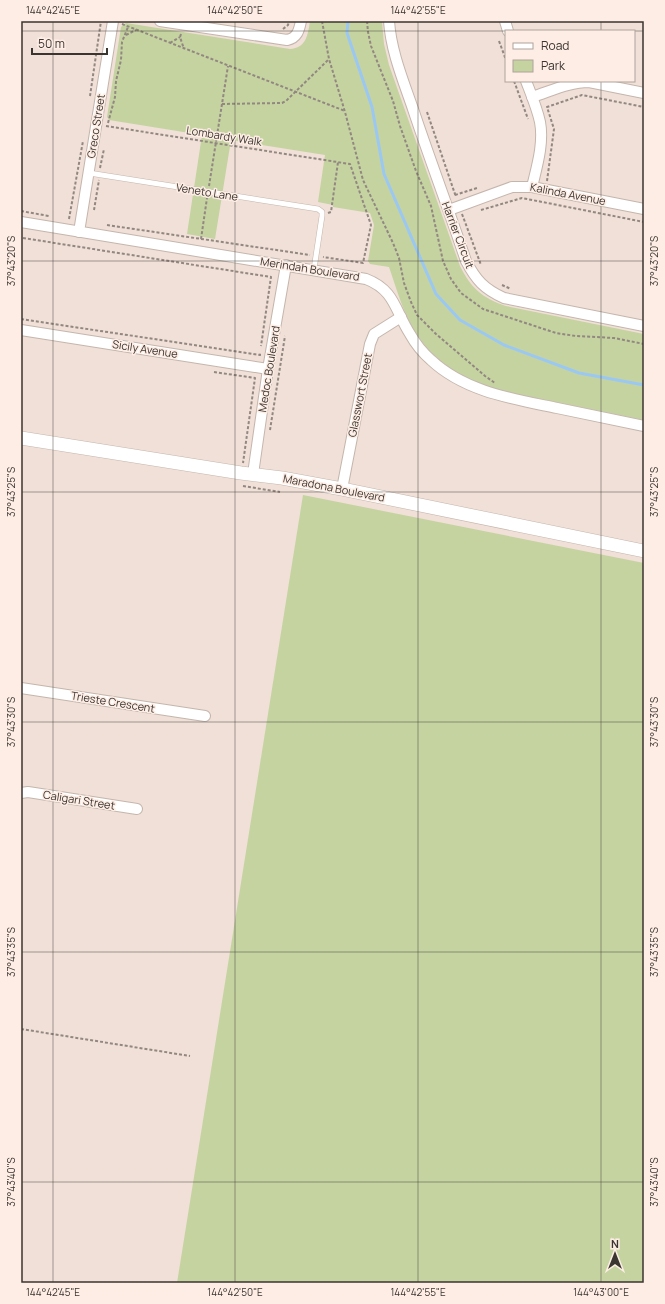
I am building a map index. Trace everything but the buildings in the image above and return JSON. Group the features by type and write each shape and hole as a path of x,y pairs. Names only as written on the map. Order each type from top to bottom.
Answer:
{"street":[{"path":"160,21 195,24 287,40 292,39 297,34 301,21"},
{"name":"Harrier Circuit","path":"390,21 392,42 397,62 466,261 473,274 481,284 492,293 504,298 644,326"},
{"name":"Greco Street","path":"80,227 88,173 117,23"},
{"path":"526,82 540,121 541,136 532,186"},
{"path":"532,97 572,83 581,82 589,82 644,93"},
{"name":"Kalinda Avenue","path":"449,210 512,187 532,186 644,209"},
{"name":"Merindah Boulevard","path":"21,222 80,227 286,265 357,276 376,282 393,300 409,334 431,360 448,373 465,383 486,391 516,399 644,426"},
{"name":"Medoc Boulevard","path":"247,474 268,369 286,265"},
{"name":"Glasswort Street","path":"342,489 370,344 374,334 401,317"},
{"name":"Sicily Avenue","path":"21,330 268,369"},
{"name":"Maradona Boulevard","path":"21,438 247,474 282,478 644,551"},
{"name":"Trieste Crescent","path":"21,688 205,716"},
{"name":"Caligari Street","path":"21,793 28,792 137,809"}],"lane":[{"name":"Veneto Lane","path":"88,173 318,209 322,214"},
{"path":"314,269 322,214"}],"path":[{"path":"89,99 100,21 106,21"},
{"path":"288,25 289,21"},
{"path":"322,21 329,59 363,180 399,258 404,283 411,302 418,315 436,334 485,376 497,384"},
{"path":"367,21 371,46 393,101 416,171 431,206 443,262 450,279 461,293 483,309 556,333 576,336 614,338 644,344"},
{"path":"117,23 345,112"},
{"path":"109,117 115,97 116,81 121,60 122,42 128,27"},
{"path":"126,35 136,30"},
{"path":"182,31 180,37 184,49"},
{"path":"170,43 180,37"},
{"path":"499,41 505,57"},
{"path":"222,104 277,104 286,101 329,59"},
{"path":"201,239 228,66"},
{"path":"514,82 530,125"},
{"path":"546,181 554,130 547,107 582,95 644,107"},
{"path":"427,112 455,195"},
{"name":"Lombardy Walk","path":"107,126 350,164 371,225 363,263 316,256"},
{"path":"80,227 69,219 83,137"},
{"path":"322,214 331,212 338,162"},
{"path":"477,211 522,198 644,222"},
{"path":"21,211 55,217"},
{"path":"462,215 478,260 483,268"},
{"path":"104,225 316,256"},
{"path":"21,319 260,355 271,277 24,238"},
{"path":"497,282 512,289"},
{"path":"270,432 285,332"},
{"path":"208,371 255,378 247,474"},
{"path":"21,1029 190,1056"}],"green space":[{"path":"310,21 382,21 384,44 389,65 464,274 473,286 484,296 506,306 644,334 644,420 495,390 468,379 444,364 433,354 415,332 402,306 389,267 370,264 368,261 374,225 370,213 333,207 333,205 318,202 325,155 231,140 215,239 187,234 202,135 109,120 107,117 121,27 126,23 290,49 300,46 303,43 307,36"},
{"path":"303,495 644,563 644,1283 177,1283"}],"waterway":[{"path":"348,21 347,33 372,107 384,174 436,294 460,320 504,345 579,373 644,385"}]}
